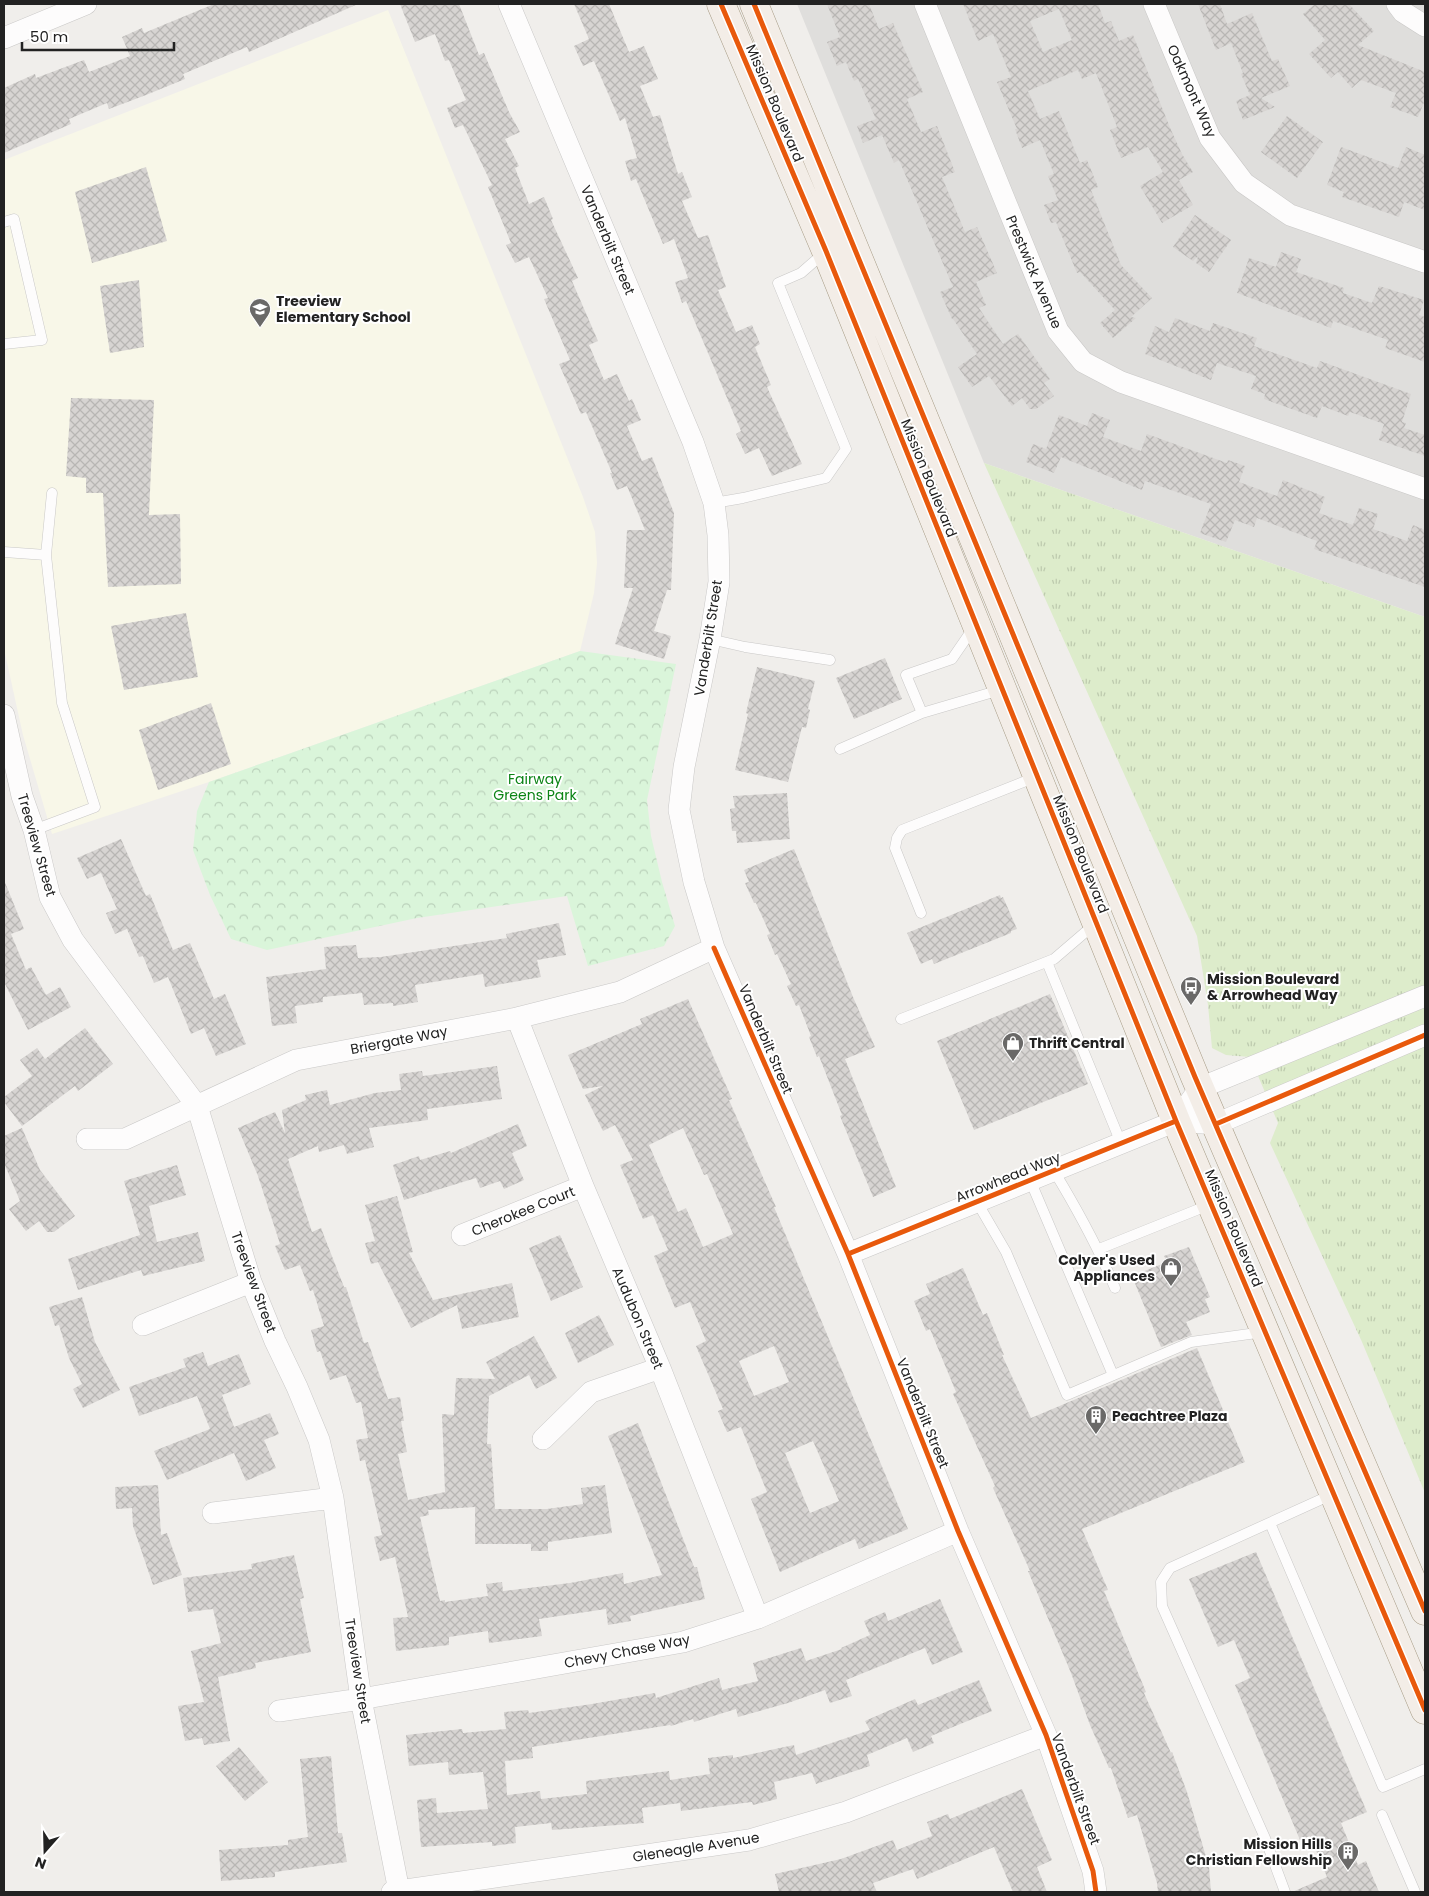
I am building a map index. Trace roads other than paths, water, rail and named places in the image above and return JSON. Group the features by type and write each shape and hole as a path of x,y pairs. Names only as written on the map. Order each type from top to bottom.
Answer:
{"main road":[{"name":"Mission Boulevard","path":"721,4 826,251 1176,1121 1425,1710"},
{"name":"Mission Boulevard","path":"754,4 1200,1088 1425,1611"}],"street":[{"path":"4,38 86,4"},
{"name":"Vanderbilt Street","path":"509,4 693,442 714,503 718,535 719,582 710,639 684,767 679,810 694,882 714,948 848,1254 958,1531 1046,1735 1093,1871 1096,1892"},
{"name":"Prestwick Avenue","path":"925,4 1058,331 1083,362 1121,382 1425,489"},
{"name":"Oakmont Way","path":"1154,4 1210,138 1244,183 1290,215 1425,262"},
{"path":"1397,4 1403,12 1425,26"},
{"name":"Treeview Street","path":"4,715 22,796 34,830 50,897 73,940 197,1106 251,1282 319,1440 333,1498 361,1700 395,1892"},
{"name":"Briergate Way","path":"87,1139 125,1139 296,1060 517,1018 620,992 714,948"},
{"path":"1176,1121 1200,1088 1425,996"},
{"name":"Audubon Street","path":"517,1018 584,1186 660,1368 758,1618"},
{"name":"Arrowhead Way","path":"848,1254 1176,1121 1216,1124 1425,1035"},
{"name":"Cherokee Court","path":"462,1235 584,1186"},
{"path":"143,1324 251,1282"},
{"path":"543,1439 591,1392 660,1368"},
{"path":"213,1513 333,1498"},
{"name":"Chevy Chase Way","path":"278,1711 361,1700 683,1642 758,1618 958,1531"},
{"name":"Gleneagle Avenue","path":"395,1892 749,1840 846,1812 1046,1735"}],"lane":[{"path":"4,222 14,219 42,340 4,344"},
{"path":"714,503 826,478 846,449 778,283 801,273 826,251"},
{"path":"34,830 94,807 62,703 46,555 52,493"},
{"path":"4,552 46,555"},
{"path":"922,714 906,675 952,659 976,624"},
{"path":"710,639 745,647 830,660"},
{"path":"840,749 922,714 1002,690"},
{"path":"921,913 895,848 897,838 902,830 1037,777"},
{"path":"901,1019 1054,959 1096,923"},
{"path":"1047,962 1121,1143"},
{"path":"1054,1171 1099,1249 1115,1288"},
{"path":"1030,1180 1113,1375"},
{"path":"977,1202 1006,1252 1067,1394 1191,1342 1265,1332"},
{"path":"1099,1249 1211,1204"},
{"path":"1285,1892 1266,1838 1162,1606 1161,1582 1170,1568 1334,1494"},
{"path":"1270,1523 1384,1787 1425,1770"},
{"path":"1382,1815 1415,1892"}],"place":[{"name":"Treeview Elementary School","path":"260,328"},
{"name":"Mission Boulevard & Arrowhead Way","path":"1191,1006"},
{"name":"Thrift Central","path":"1013,1062"},
{"name":"Colyer's Used Appliances","path":"1171,1287"},
{"name":"Peachtree Plaza","path":"1096,1435"},
{"name":"Mission Hills Christian Fellowship","path":"1348,1871"}],"park label":[{"name":"Fairway Greens Park","path":"535,788"}]}
